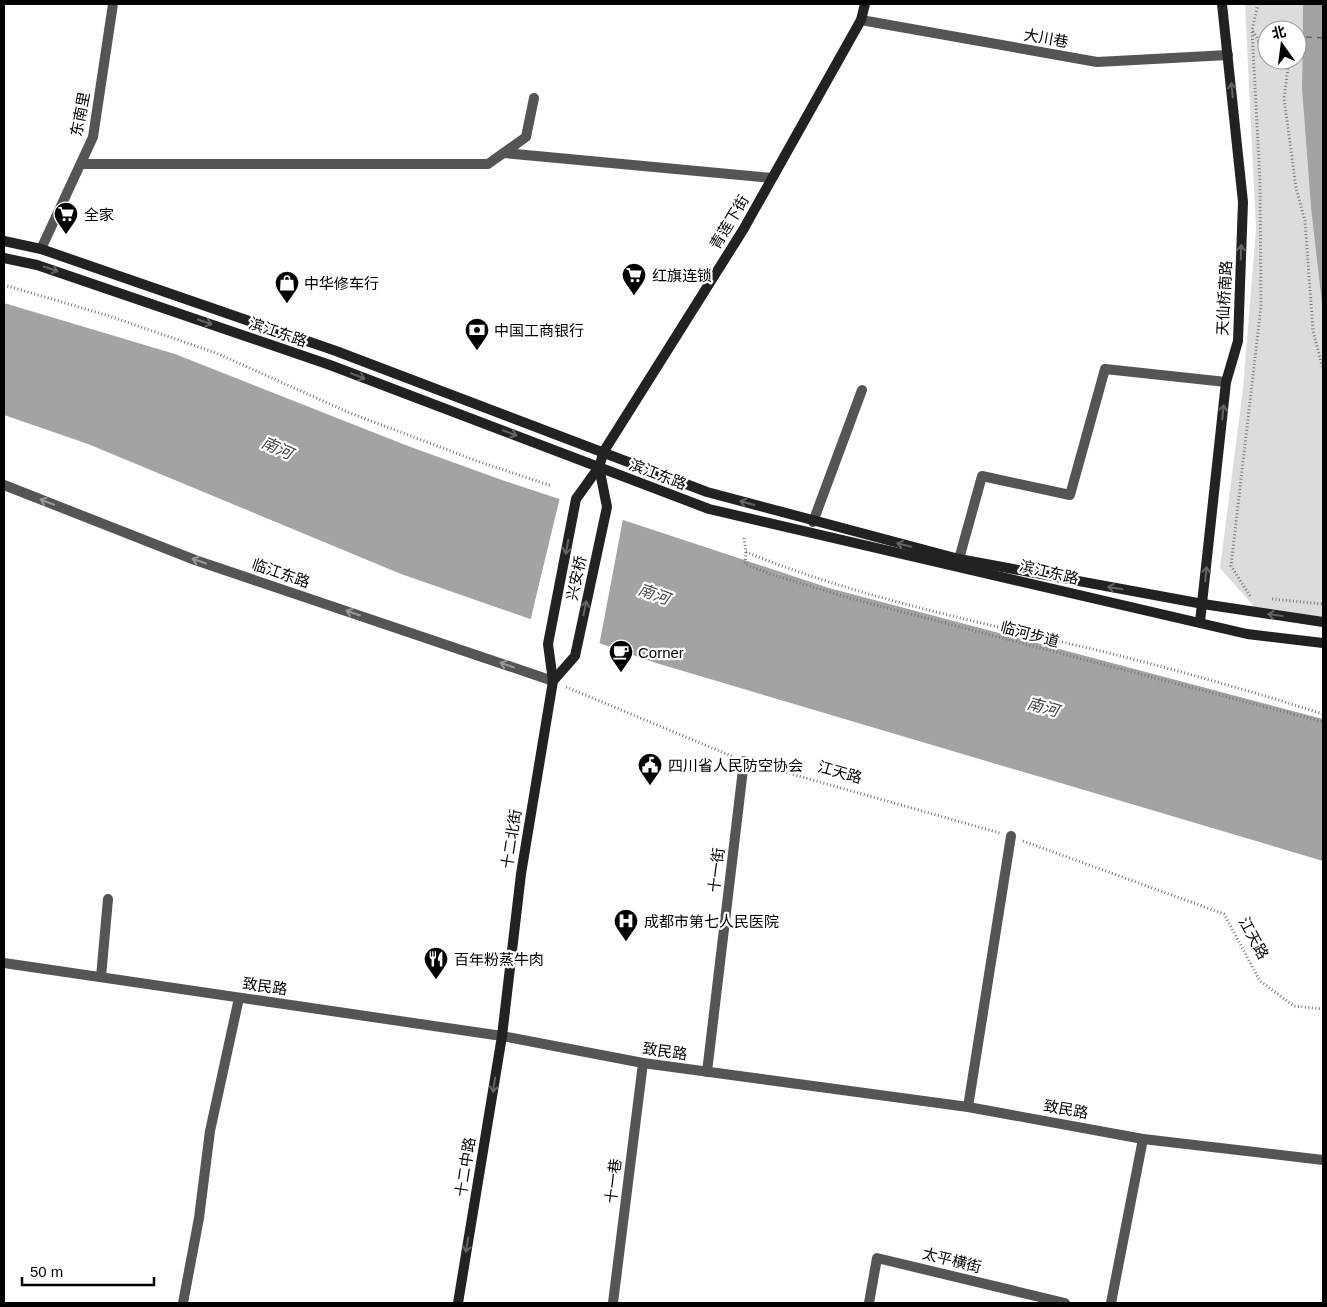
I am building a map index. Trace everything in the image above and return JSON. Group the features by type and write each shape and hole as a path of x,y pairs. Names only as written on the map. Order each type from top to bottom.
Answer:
{"main road":[{"name":"青莲下街","path":"607,507 599,467 604,451 743,230 860,20 865,4"},
{"name":"天仙桥南路","path":"1200,622 1226,382 1238,341 1243,202 1222,4"},
{"name":"滨江东路","path":"4,241 41,249 336,351 708,492 814,522 960,559 1203,604 1323,622"},
{"name":"滨江东路","path":"4,258 37,265 330,365 709,509 1247,634 1323,643"},
{"path":"553,681 548,644 576,499 599,467"},
{"name":"兴安桥","path":"553,681 575,656 607,507"},
{"name":"十二北街","path":"502,1036 521,874 553,681"},
{"name":"十二中路","path":"458,1303 502,1036"}],"street":[{"name":"东南里","path":"41,249 93,137 113,4"},
{"name":"大川巷","path":"860,20 1097,62 1228,55"},
{"path":"81,164 488,164 526,137 534,98"},
{"path":"504,153 772,178"},
{"path":"960,559 982,476 1070,495 1105,369 1226,382"},
{"path":"814,522 862,390"},
{"name":"临江东路","path":"4,485 195,560 553,681"},
{"name":"十一街","path":"707,1072 744,761"},
{"path":"968,1107 1011,836"},
{"path":"101,977 108,899"},
{"name":"致民路","path":"4,963 502,1036 643,1063 968,1107 1143,1139 1323,1160"},
{"path":"183,1303 199,1218 210,1131 239,998"},
{"name":"十一巷","path":"613,1303 643,1063"},
{"path":"1111,1303 1143,1139"},
{"name":"太平横街","path":"869,1303 877,1258 1065,1303"}],"path":[{"path":"1257,38 1252,30 1258,4"},
{"path":"1288,70 1284,98 1296,188 1305,221 1313,331 1323,369"},
{"path":"4,286 106,315 216,353 350,413 477,461 552,486"},
{"path":"744,538 746,552 788,569 962,619 1235,686 1323,714"},
{"name":"临河步道","path":"746,552 746,564 770,574 849,598 1323,722"},
{"path":"1250,596 1259,597"},
{"path":"1268,598 1323,604"},
{"name":"江天路","path":"553,681 744,761 1011,836 1224,914 1260,981 1294,1006 1323,1009"}],"shaded area":[{"path":"1245,4 1303,4 1303,20 1257,20 1257,70 1302,70 1311,208 1323,313 1323,617 1257,610 1220,568 1243,389 1256,229"}],"water":[{"path":"1303,4 1323,4 1323,313 1311,208 1302,89 1302,70 1307,70 1307,20 1303,20"},
{"name":"南河","path":"4,303 175,354 408,446 502,480 829,588 1323,719 1323,861 656,663 401,574 88,444 4,415"}],"pier":[{"path":"560,497 623,519 599,646 530,622"}],"ferry route":[{"path":"1307,37 1323,38"}],"place":[{"name":"全家","path":"66,235"},
{"name":"红旗连锁","path":"634,296"},
{"name":"中华修车行","path":"287,304"},
{"name":"中国工商银行","path":"477,351"},
{"name":"Corner","path":"621,673"},
{"name":"四川省人民防空协会","path":"650,786"},
{"name":"成都市第七人民医院","path":"626,942"},
{"name":"百年粉蒸牛肉","path":"436,980"}]}
